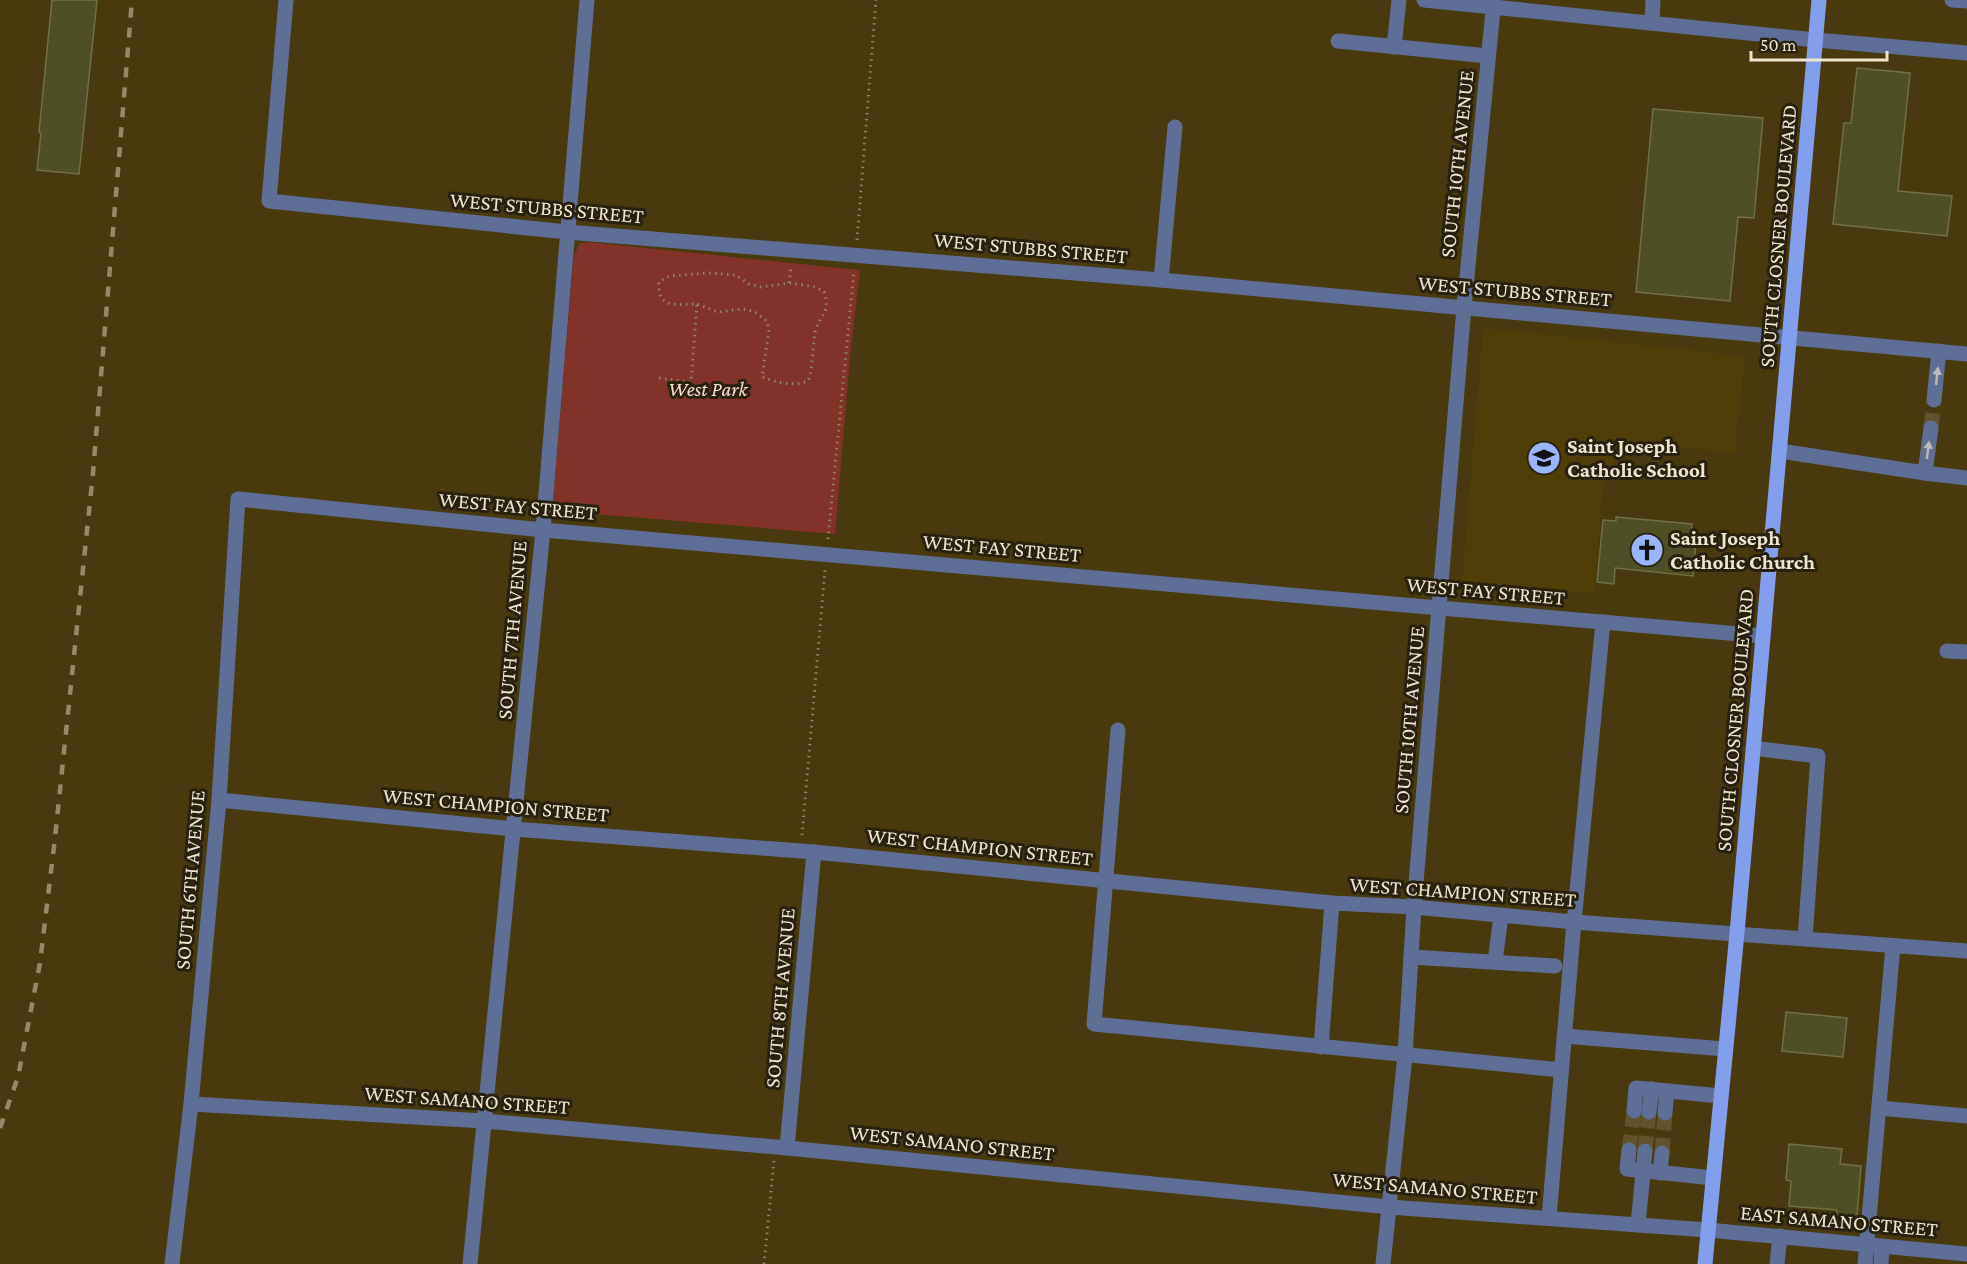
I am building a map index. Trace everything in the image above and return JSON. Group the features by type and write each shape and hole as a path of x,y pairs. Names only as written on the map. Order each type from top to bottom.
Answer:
{"main road":[{"name":"SOUTH CLOSNER BOULEVARD","path":"1705,1264 1737,933 1819,0"}],"street":[{"name":"WEST STUBBS STREET","path":"286,0 268,201 567,232 1161,280 1967,354"},
{"name":"SOUTH 7TH AVENUE","path":"470,1264 543,530 586,0"},
{"path":"1394,47 1399,0"},
{"path":"1424,0 1572,7 1652,23 1967,53"},
{"path":"1652,23 1653,0"},
{"path":"1953,0 1967,1"},
{"name":"SOUTH 10TH AVENUE","path":"1383,1264 1405,1056 1414,907 1464,307 1494,3"},
{"path":"1338,41 1488,56"},
{"path":"1161,280 1175,128"},
{"path":"1934,400 1939,351"},
{"path":"1925,473 1931,428"},
{"path":"1780,451 1967,478"},
{"name":"WEST FAY STREET","path":"238,499 543,530 1763,636"},
{"name":"SOUTH 6TH AVENUE","path":"172,1264 191,1104 219,800 238,499"},
{"path":"1549,1218 1561,1070 1572,1037 1574,922 1602,622"},
{"path":"1947,651 1967,652"},
{"path":"1118,729 1094,1024 1561,1070"},
{"path":"1753,748 1818,756 1805,939"},
{"name":"WEST CHAMPION STREET","path":"219,800 514,829 814,852 1332,903 1414,907 1574,922 1967,951"},
{"name":"SOUTH 8TH AVENUE","path":"787,1148 814,852"},
{"path":"1321,1047 1332,903"},
{"path":"1495,962 1501,915"},
{"path":"1865,1264 1893,946"},
{"path":"1411,957 1555,966"},
{"path":"1572,1037 1603,1043 1725,1049"},
{"path":"1641,1112 1636,1088 1721,1096"},
{"path":"1659,1090 1665,1113"},
{"name":"WEST SAMANO STREET","path":"191,1104 484,1121 1389,1207 1708,1230"},
{"path":"1879,1108 1967,1116"},
{"path":"1629,1150 1627,1169 1713,1178"},
{"path":"1638,1225 1645,1151"},
{"path":"1660,1173 1662,1153"},
{"name":"EAST SAMANO STREET","path":"1708,1230 1866,1244 1924,1257 1967,1254"},
{"path":"1777,1264 1780,1236"},
{"path":"1881,1264 1882,1246"}],"path":[{"path":"858,233 876,0"},
{"path":"789,283 791,267"},
{"path":"710,273 736,275 749,284 760,287 789,283 824,291 827,302 825,314 815,332 808,381 802,384 776,382 762,377 769,330 767,321 755,312 743,309 717,312 698,304 670,304 663,301 658,293 659,282 669,276 710,273"},
{"path":"829,531 854,273"},
{"path":"659,378 691,382 698,304"},
{"path":"803,828 825,573"},
{"path":"764,1264 774,1167"}],"shaded area":[{"name":"Saint Joseph Catholic School","path":"1483,328 1745,356 1735,452 1618,443 1615,466 1605,465 1594,593 1462,583"}],"green space":[{"name":"West Park","path":"580,243 860,270 835,534 558,511 553,500 574,255"}],"building":[{"path":"52,0 97,0 79,174 37,170"},
{"path":"1857,68 1910,73 1898,191 1952,196 1947,236 1833,224 1844,123 1851,123"},
{"path":"1653,109 1763,118 1754,218 1738,217 1730,301 1636,292"},
{"name":"Saint Joseph Catholic Church","path":"1616,517 1692,524 1691,531 1697,531 1693,576 1615,568 1614,584 1597,582 1603,520 1616,521"},
{"path":"1786,1012 1847,1018 1843,1057 1782,1051"},
{"path":"1789,1144 1842,1149 1840,1164 1861,1166 1857,1216 1836,1215 1837,1210 1789,1206 1791,1181 1786,1180"}],"tunnel":[{"path":"1931,428 1934,400"},
{"path":"1629,1150 1634,1111"},
{"path":"1645,1151 1649,1112"},
{"path":"1662,1153 1665,1113"}],"railway":[{"path":"0,1128 18,1077 40,963 55,838 93,473 132,0"}],"place":[{"name":"Saint Joseph Catholic School","path":"1544,458"},
{"name":"Saint Joseph Catholic Church","path":"1647,550"}]}
